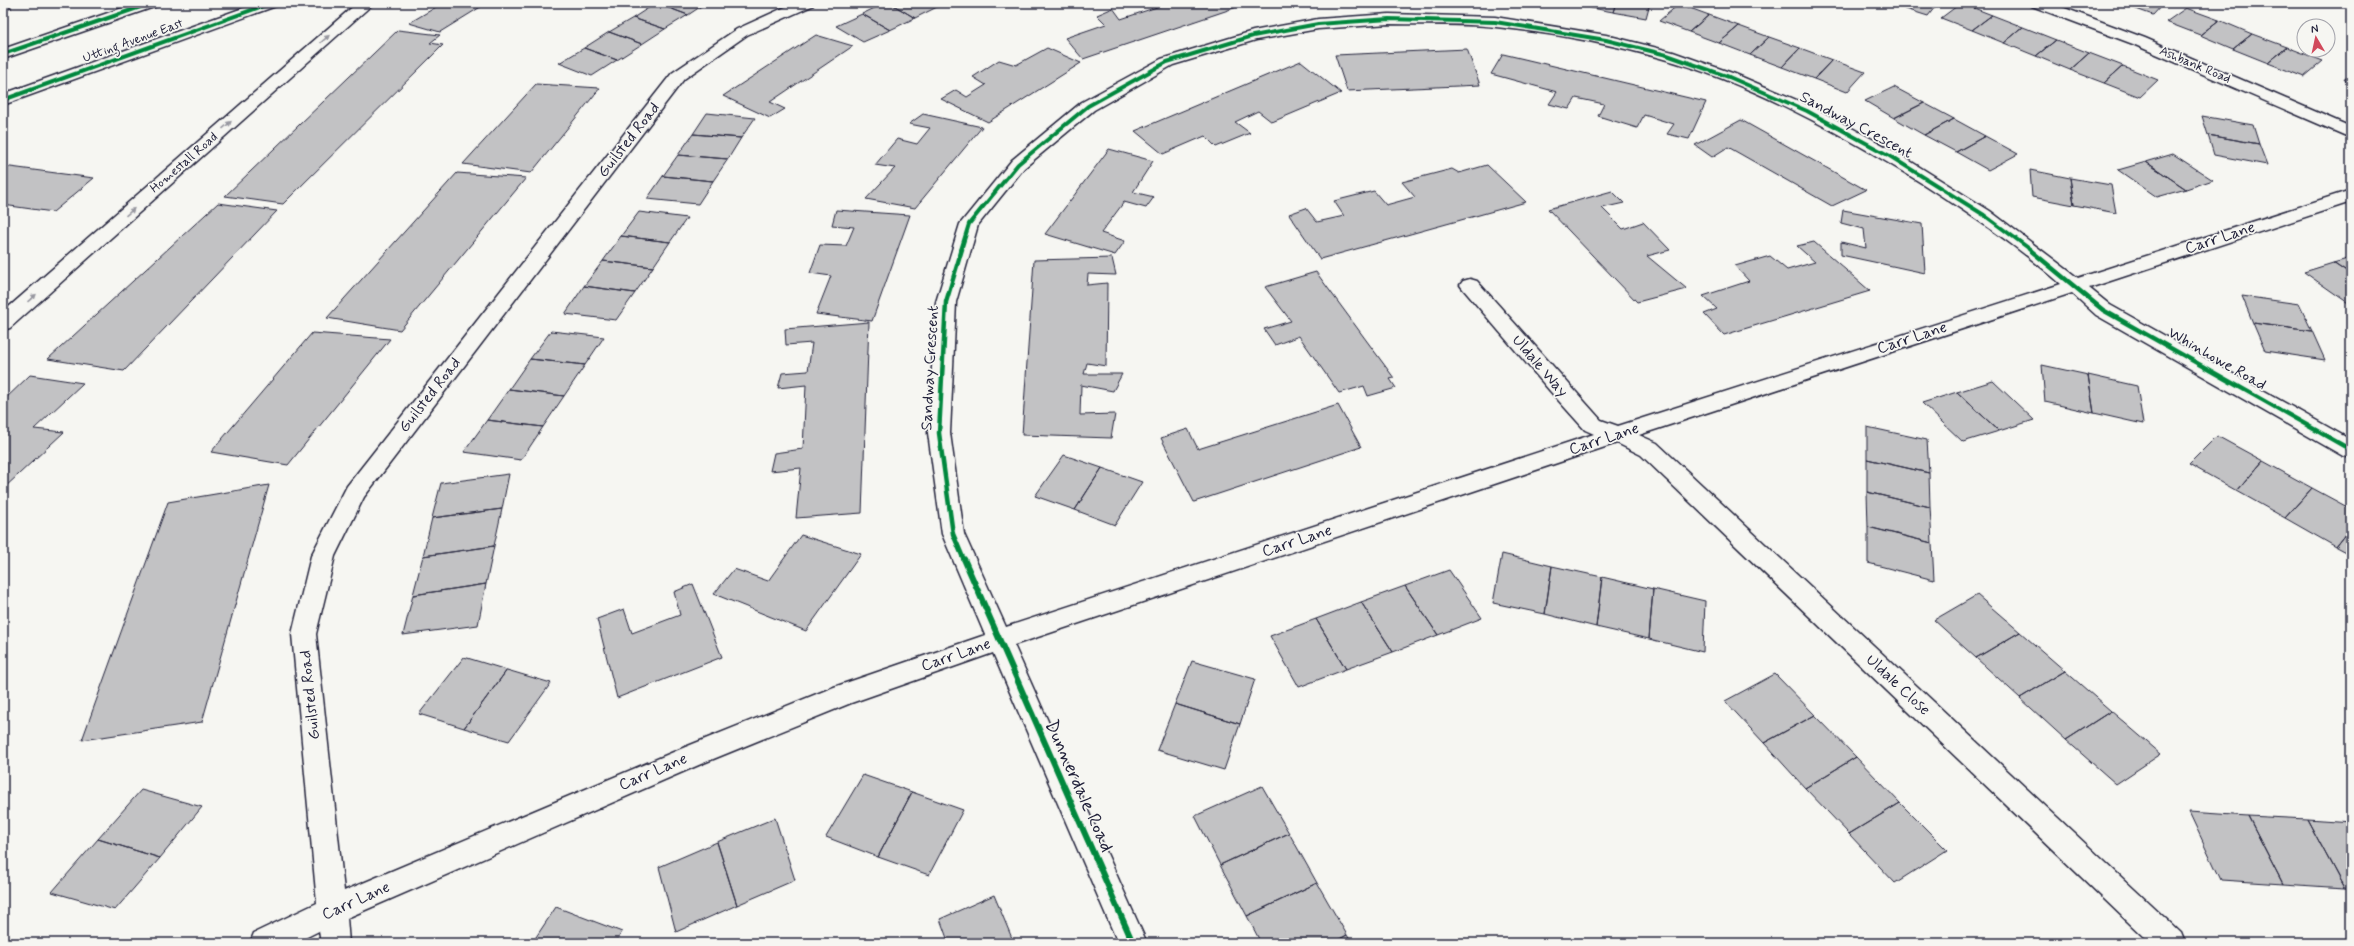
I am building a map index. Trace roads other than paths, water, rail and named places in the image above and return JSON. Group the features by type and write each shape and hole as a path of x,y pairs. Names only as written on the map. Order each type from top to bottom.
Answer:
{"street":[{"name":"Utting Avenue East","path":"3,54 152,3"},
{"name":"Utting Avenue East","path":"3,100 271,3"},
{"name":"Homestall Road","path":"3,323 366,3"},
{"name":"Guilsted Road","path":"335,943 304,634 323,556 354,492 678,76 742,32 807,3"},
{"name":"Ashbank Road","path":"2037,3 2139,41 2351,133"},
{"name":"Sandway Crescent","path":"998,640 953,534 939,433 946,302 969,224 1018,164 1088,106 1167,62 1253,36 1386,11 1495,22 1599,39 1666,55 1729,77 1807,111 1888,155 1984,215 2050,264 2074,285"},
{"name":"Carr Lane","path":"264,943 331,911 692,756 843,695 998,640 1618,434 2351,196"},
{"name":"Uldale Way","path":"1470,285 1593,426 1618,434"},
{"name":"Whinhowe Road","path":"2074,285 2103,310 2351,450"},
{"name":"Uldale Close","path":"1618,434 1649,449 2171,943"},
{"name":"Dunnerdale Road","path":"998,640 1133,943"}]}
